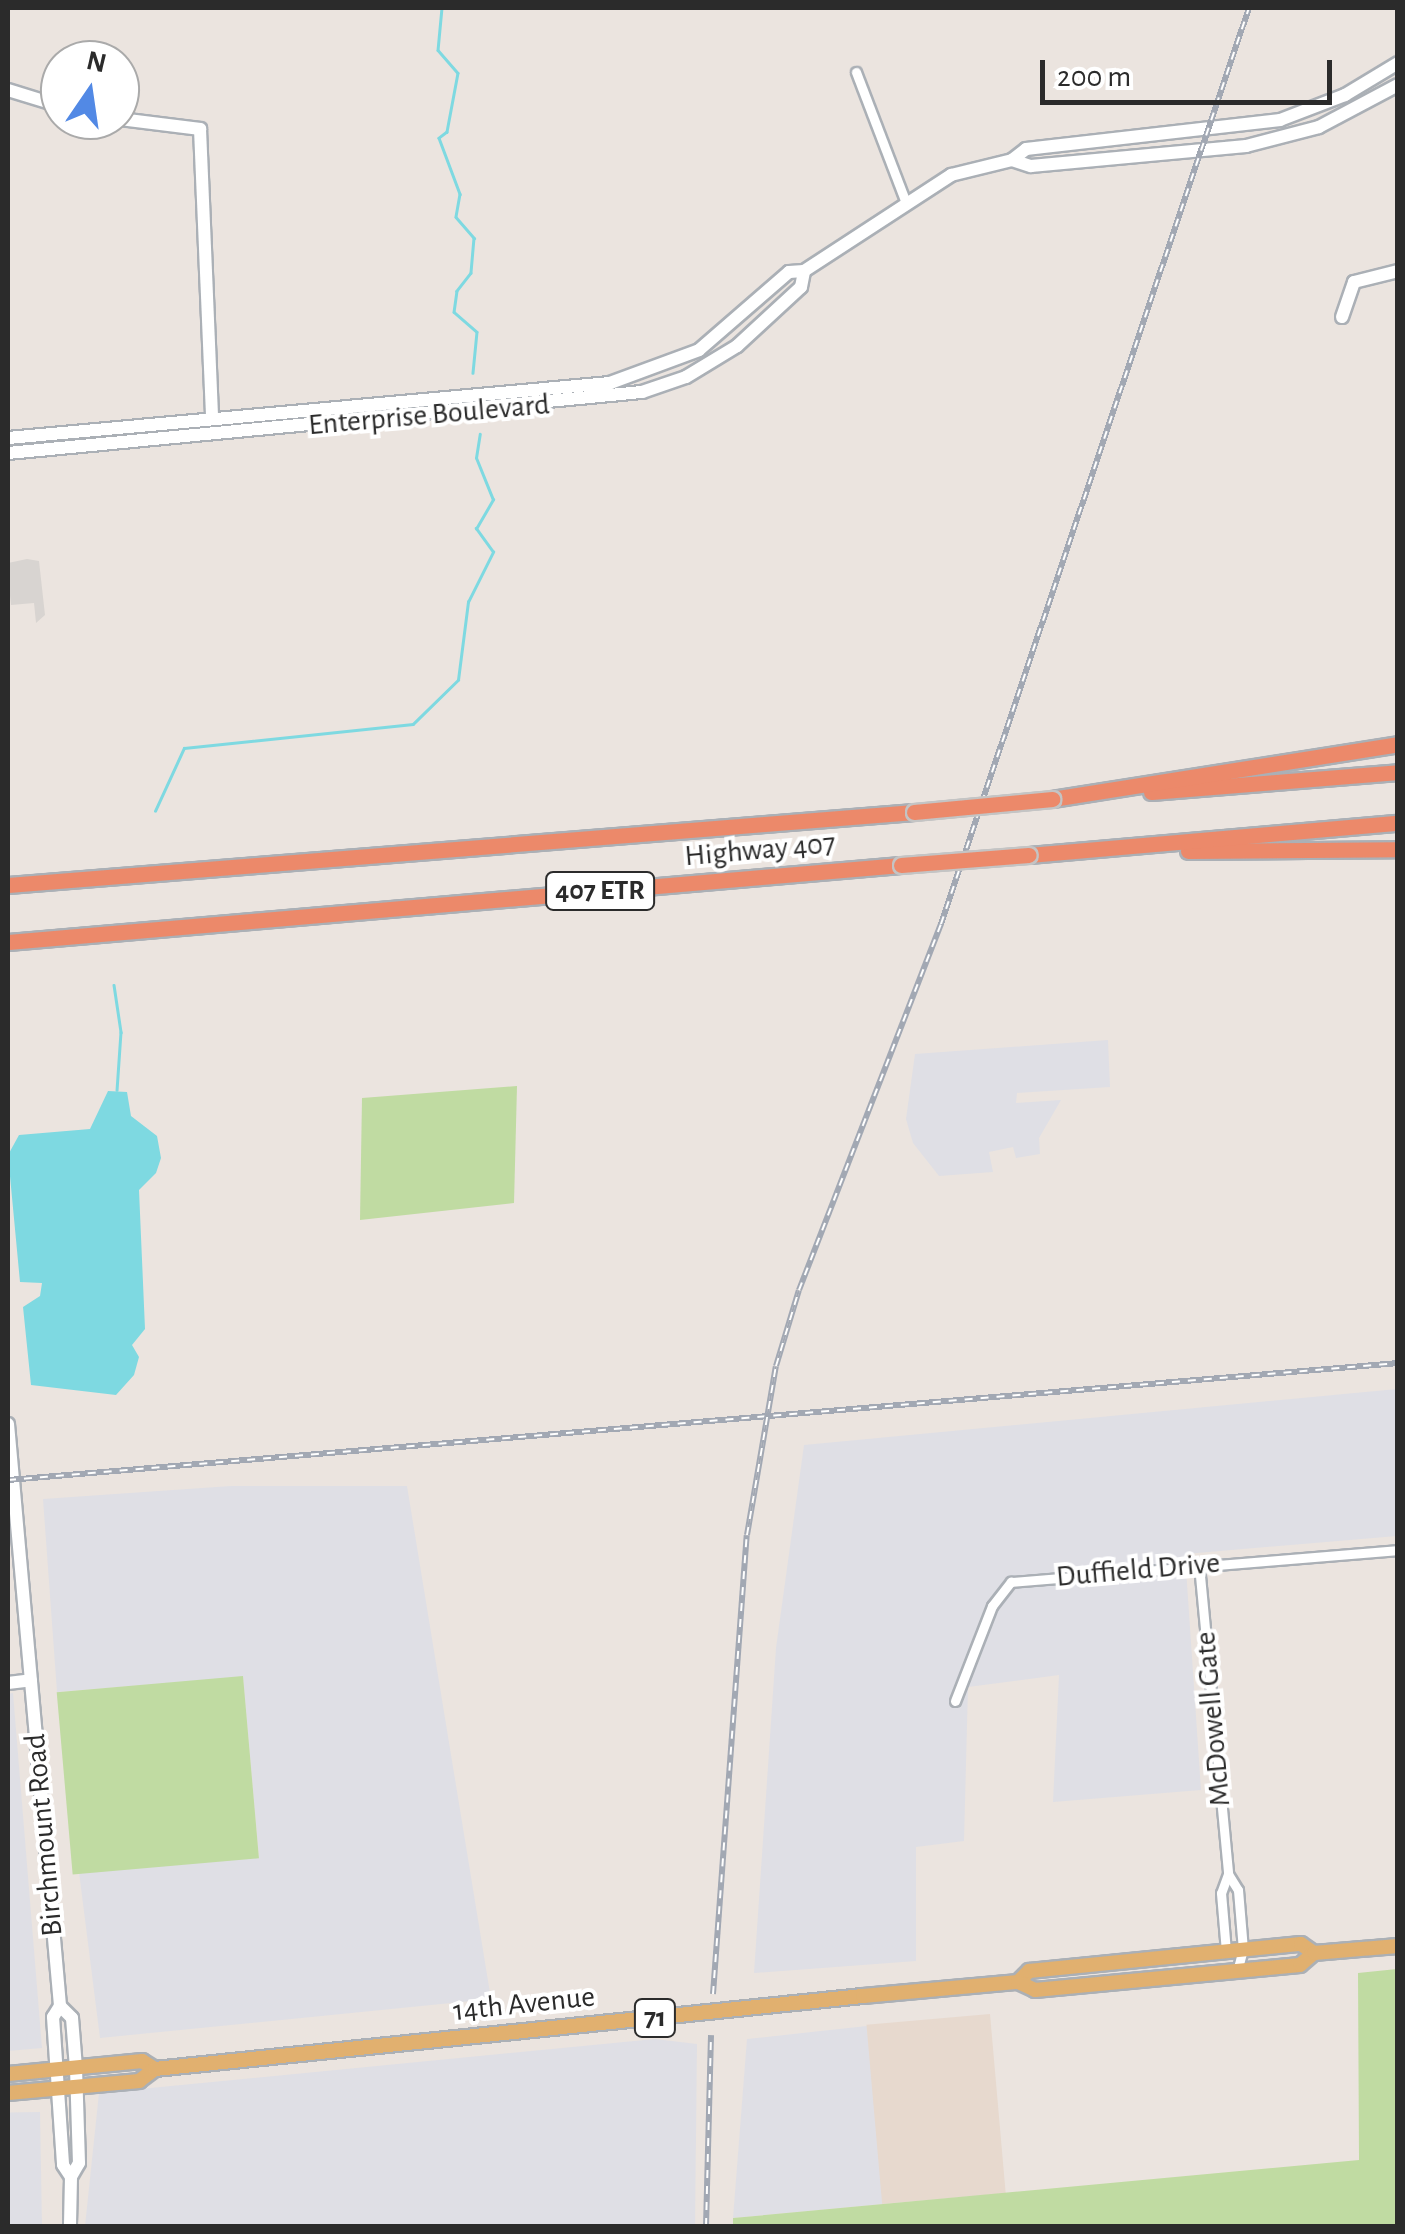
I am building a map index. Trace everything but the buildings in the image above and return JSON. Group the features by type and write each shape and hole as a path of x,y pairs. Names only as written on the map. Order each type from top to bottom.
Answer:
{"highway":[{"path":"1052,800 1398,744"},
{"name":"Highway 407","path":"11,884 1398,772"},
{"name":"Highway 407","path":"12,942 1398,823"},
{"path":"1030,855 1398,848"}],"main road":[{"name":"Enterprise Boulevard","path":"8,438 610,383 698,350 789,272 804,271 905,200 951,175 1012,160 1026,148 1269,122 1345,95 1398,62"},
{"name":"Enterprise Boulevard","path":"1012,160 1031,166 1246,146 1319,127 1398,85"},
{"path":"8,90 40,100"},
{"path":"140,122 200,129 212,417"},
{"name":"Enterprise Boulevard","path":"8,452 642,392 686,377 737,346 801,287 804,271"},
{"path":"1342,317 1354,282 1398,272"},
{"name":"Birchmount Road","path":"8,1424 60,2006 53,2017 64,2164 71,2177"},
{"path":"8,1683 31,1680"},
{"name":"14th Avenue","path":"1018,1982 1029,1970 1243,1949 1301,1944 1314,1952 1398,1946"},
{"name":"14th Avenue","path":"8,2074 142,2062 155,2068 1018,1982 1035,1990 1300,1965 1314,1952"},
{"name":"Birchmount Road","path":"60,2006 72,2018 77,2089 78,2164 71,2177 70,2226"},
{"name":"14th Avenue","path":"8,2093 139,2081 155,2068"}],"street":[{"path":"856,72 905,200"},
{"path":"212,417 214,434"},
{"name":"Duffield Drive","path":"954,1701 992,1606 1011,1582 1398,1550"},
{"name":"McDowell Gate","path":"1199,1565 1228,1874 1222,1893 1226,1951"},
{"name":"McDowell Gate","path":"1228,1874 1238,1890 1243,1949 1237,1971"}],"shaded area":[{"path":"39,561 45,615 36,623 34,603 11,605 8,563"},
{"path":"1108,1040 1110,1087 1017,1093 1016,1103 1061,1100 1039,1138 1040,1154 1016,1158 1013,1147 989,1152 993,1172 939,1176 913,1143 906,1119 915,1054"},
{"path":"1397,1389 1397,1536 1185,1554 1201,1790 1053,1802 1059,1675 968,1687 964,1841 916,1847 916,1961 754,1973 776,1648 804,1445"},
{"path":"231,1486 407,1486 491,1999 100,2038 79,1872 259,1857 243,1677 57,1692 43,1499"},
{"path":"13,1693 42,2048 8,2051 8,1694"},
{"path":"990,2014 1006,2193 882,2204 866,2025"},
{"path":"867,2026 884,2204 733,2218 747,2039"},
{"path":"655,2039 697,2044 695,2226 85,2226 99,2093"},
{"path":"40,2112 42,2226 10,2226 8,2113"}],"green space":[{"path":"517,1086 514,1203 360,1220 362,1098"},
{"path":"243,1676 259,1858 73,1875 57,1692"},
{"path":"1397,1969 1397,2226 733,2226 733,2218 1359,2160 1358,1973"}],"water":[{"path":"108,1091 127,1092 131,1116 157,1136 161,1158 156,1173 139,1190 145,1329 132,1345 139,1357 134,1375 116,1395 31,1385 23,1307 40,1296 42,1283 20,1282 8,1155 19,1135 90,1129"}],"waterway":[{"path":"442,8 438,50 458,73 447,132 439,138 460,194 456,217 474,238 471,273 457,291 454,312 477,332 473,373"},
{"path":"155,811 184,748 413,724 458,680 468,602 493,552 476,529 493,500 476,458 480,434"},
{"path":"114,985 121,1032 117,1090"}],"railway":[{"path":"713,1994 747,1535 776,1366 799,1290 941,924 1249,8"},
{"path":"8,1480 1398,1363"},
{"path":"706,2226 711,2035"}]}
